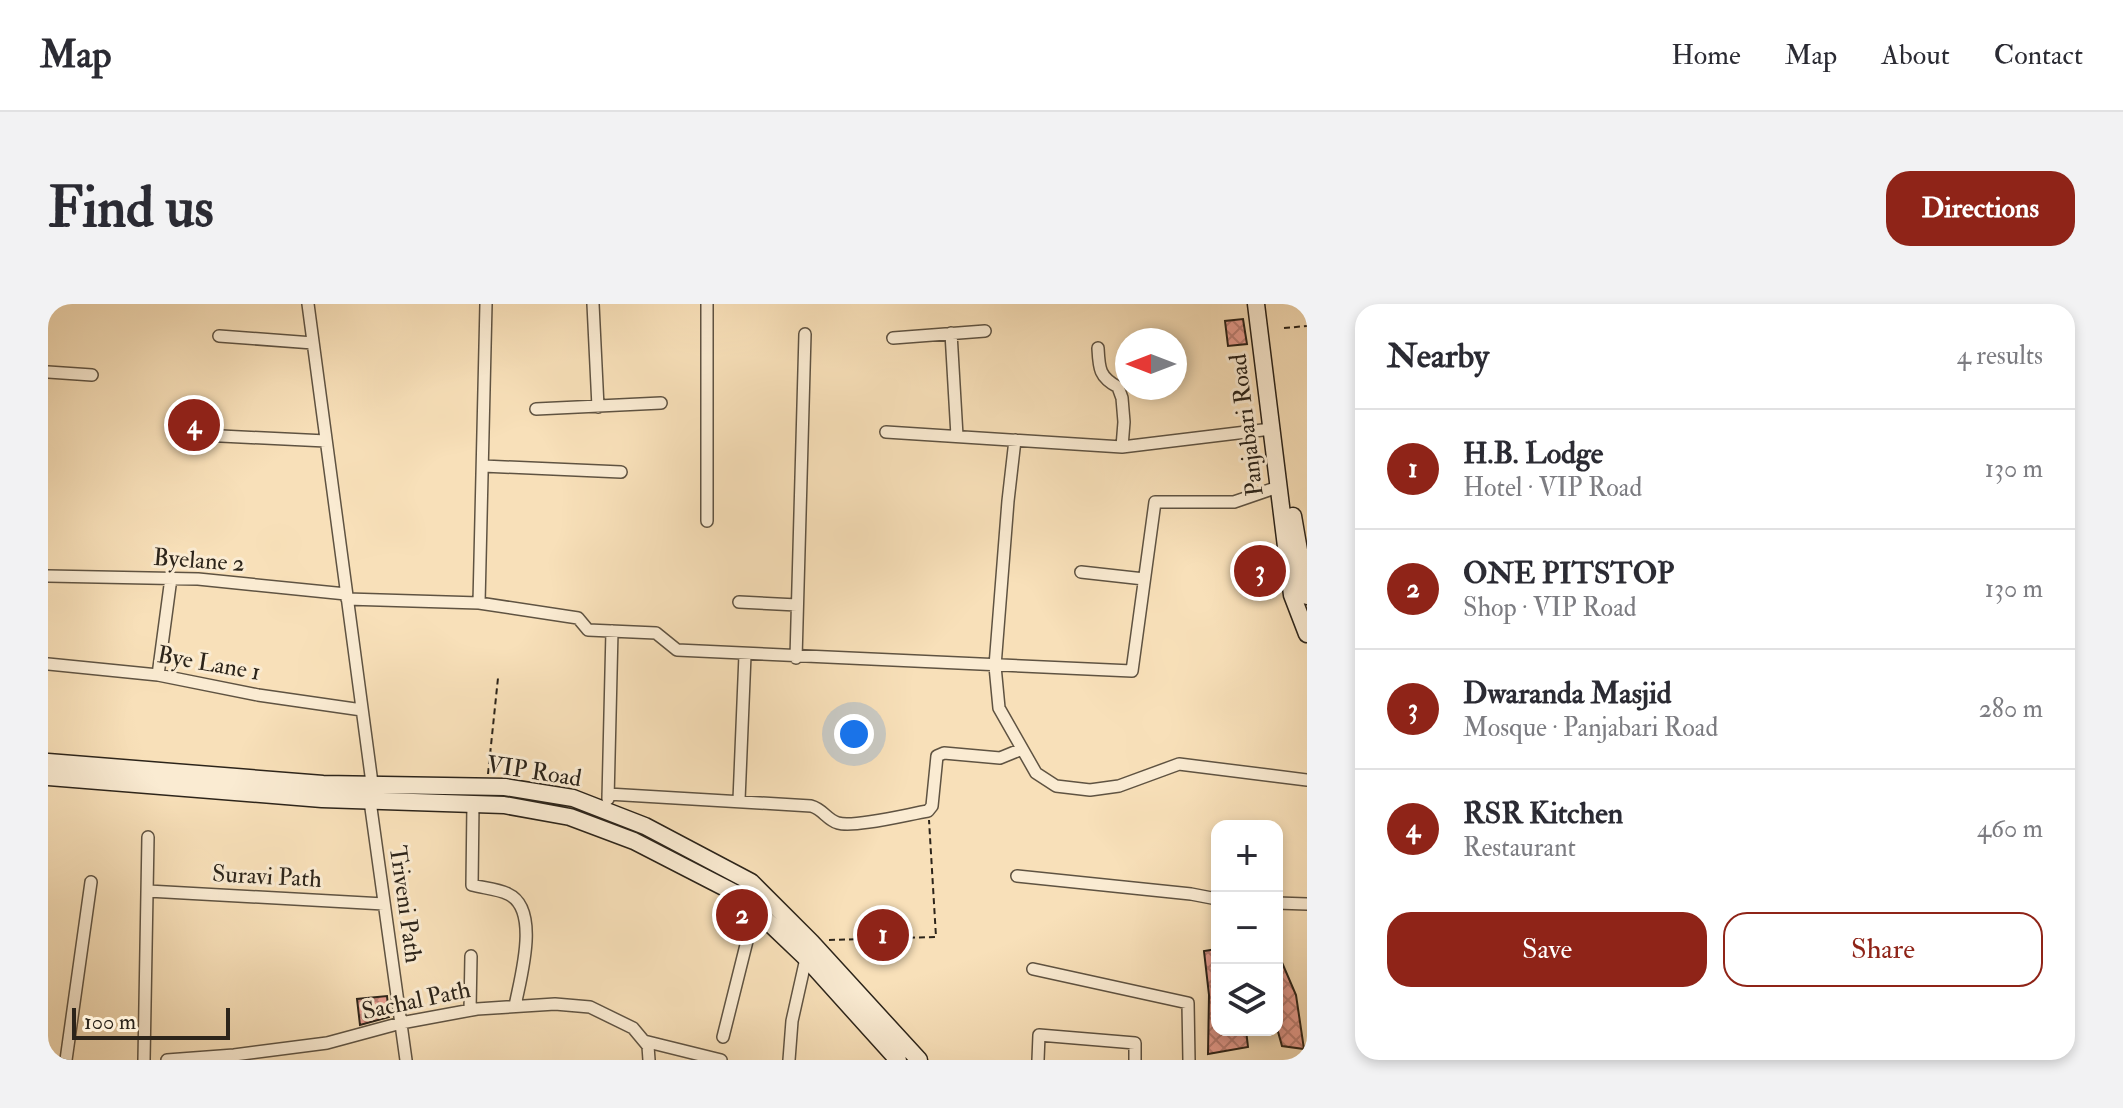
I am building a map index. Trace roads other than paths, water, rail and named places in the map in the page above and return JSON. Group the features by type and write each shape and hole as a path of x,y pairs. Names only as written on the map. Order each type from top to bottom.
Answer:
{"main road":[{"name":"Panjabari Road","path":"1256,304 1292,595 1307,634"},
{"name":"Panjabari Road","path":"1266,304 1300,523 1307,596"},
{"name":"VIP Road","path":"48,762 323,784 505,787 607,803 751,882 898,1060"},
{"name":"VIP Road","path":"48,777 370,801 504,805 570,817 634,841 741,896 808,950 919,1060"}],"street":[{"name":"Triveni Path","path":"308,304 372,783 370,801 406,1060"},
{"path":"479,603 486,304"},
{"path":"593,304 598,407"},
{"path":"707,304 707,521"},
{"path":"893,338 985,331"},
{"path":"951,333 957,436"},
{"path":"796,658 805,334"},
{"path":"219,336 313,343"},
{"path":"1098,348 1099,373 1118,387 1122,398 1122,447"},
{"path":"48,372 92,375"},
{"path":"536,409 661,403"},
{"path":"886,432 1122,447 1271,429"},
{"path":"201,435 326,441"},
{"path":"1015,440 995,666 999,708 1036,773 1056,786 1090,790 1119,786 1179,764 1307,780"},
{"path":"483,466 621,472"},
{"path":"1081,572 1144,579 1155,502 1234,502 1278,487"},
{"name":"Byelane 2","path":"48,576 171,578 347,596 479,603 578,618 588,630 656,633 677,650 796,658 1132,671 1144,579"},
{"path":"158,675 171,578"},
{"path":"739,602 797,605"},
{"path":"612,631 607,803 739,800 811,806 821,809 829,820 846,824 928,811 932,806 937,756 944,753 1000,758 1022,749"},
{"path":"739,800 745,655"},
{"name":"Bye Lane 1","path":"48,664 158,675 258,695 362,710"},
{"path":"473,804 472,885 511,895 524,910 526,948 515,1006"},
{"path":"144,1060 148,837"},
{"path":"1017,876 1211,898"},
{"path":"66,1060 91,882"},
{"name":"Suravi Path","path":"148,891 384,904"},
{"path":"1283,903 1307,904"},
{"path":"723,1037 755,909"},
{"path":"789,1060 792,1021 808,950"},
{"path":"470,1010 471,956"},
{"path":"1033,969 1188,1003 1189,1060"},
{"name":"Sachal Path","path":"167,1060 327,1043 401,1023 470,1010 555,1004 590,1007 633,1028 644,1041"},
{"path":"1038,1060 1039,1035 1135,1043 1135,1060"},
{"path":"644,1041 721,1060"},
{"path":"644,1041 648,1046 649,1060"}],"place":[{"name":"RSR Kitchen","path":"194,425"},
{"name":"Dwaranda Masjid","path":"1260,571"},
{"name":"ONE PITSTOP","path":"742,915"},
{"name":"H.B. Lodge","path":"883,935"}]}
